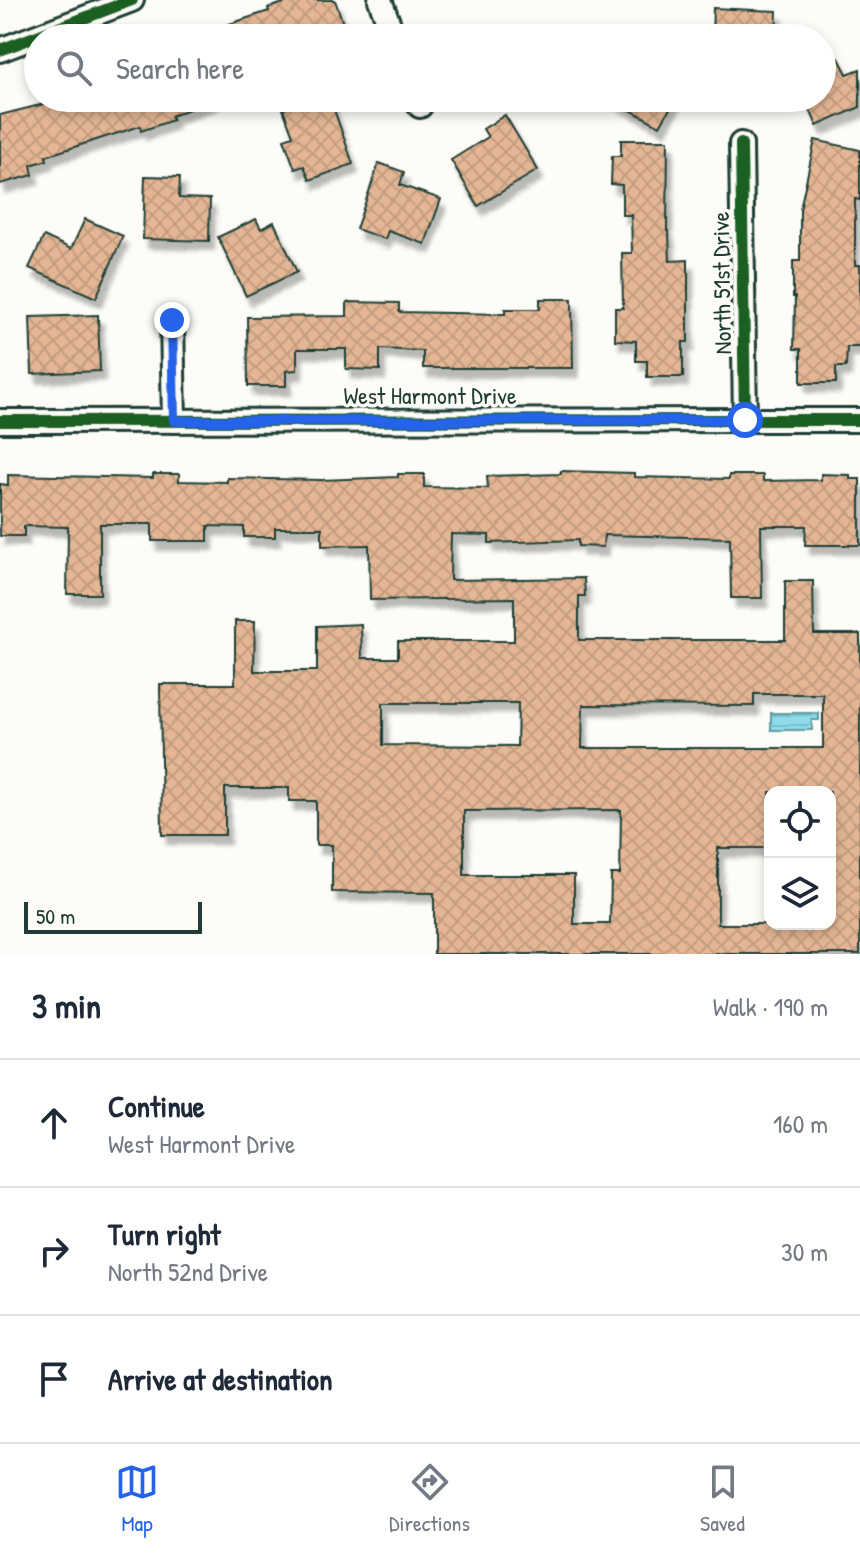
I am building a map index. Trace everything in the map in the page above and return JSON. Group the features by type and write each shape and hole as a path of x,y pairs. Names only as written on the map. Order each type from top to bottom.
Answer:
{"street":[{"path":"69,24 132,0"},
{"path":"380,0 389,24"},
{"path":"0,50 24,41"},
{"name":"North 51st Drive","path":"741,144 745,420"},
{"path":"172,320 174,421"},
{"name":"West Harmont Drive","path":"0,421 860,420"}],"water":[{"path":"771,713 819,713 819,720 812,720 812,730 771,730"}],"building":[{"path":"293,0 335,0 343,24 229,24 269,11 268,8"},
{"path":"713,8 777,11 777,24 712,24"},
{"path":"839,58 847,74 860,69 860,107 817,126 811,112 836,112 836,59"},
{"path":"24,109 24,112 182,112 171,116 173,120 141,131 140,126 46,156 47,160 31,165 33,175 0,184 0,115"},
{"path":"284,112 335,112 353,164 310,180 304,166 295,169 284,139 293,136"},
{"path":"634,112 668,112 660,126"},
{"path":"505,115 538,170 478,206 451,160 488,137 483,129"},
{"path":"621,140 668,140 667,231 670,261 688,260 688,342 683,342 683,377 647,377 647,361 636,361 636,341 615,340 615,308 623,308 622,253 632,253 631,215 622,215 622,185 611,184 612,156 621,156"},
{"path":"815,140 860,150 860,200 855,199 855,265 860,265 860,347 847,347 846,367 836,367 836,383 801,383 801,349 794,349 793,261 800,261 800,209"},
{"path":"379,163 404,172 400,185 441,199 425,244 388,231 385,239 356,229"},
{"path":"145,176 180,177 179,198 210,199 209,241 143,239"},
{"path":"85,219 123,236 96,298 29,268 44,236 71,249"},
{"path":"256,219 261,229 274,222 297,272 246,296 218,237"},
{"path":"540,299 572,299 573,368 423,368 423,351 380,349 380,370 346,369 346,349 297,349 297,370 286,371 286,386 248,386 247,317 347,316 347,302 399,303 399,312 505,314 505,309 540,309"},
{"path":"98,315 100,371 32,374 30,317"},
{"path":"561,471 634,473 634,477 729,479 729,475 763,475 763,481 821,480 821,474 850,475 850,479 860,479 860,545 805,545 806,526 761,526 762,598 731,598 730,538 604,535 603,547 578,546 578,540 489,543 489,535 451,534 450,580 584,578 585,596 579,596 579,640 785,640 785,581 813,581 814,634 860,634 860,954 434,954 434,893 332,892 332,845 316,845 316,801 289,801 289,788 225,788 225,835 162,835 160,684 235,684 235,621 255,621 254,671 317,671 317,626 361,624 362,658 398,658 398,641 514,641 514,598 370,600 369,545 322,546 322,528 275,528 275,537 244,537 244,527 208,526 208,541 152,541 152,524 100,524 100,594 67,594 68,527 24,526 24,536 0,536 0,484 8,485 8,475 153,478 153,474 179,474 179,481 227,482 227,478 321,480 424,474 424,487 488,488 487,476 561,474","holes":["754,694 823,694 823,748 582,748 583,705 754,706","383,703 518,703 517,746 383,745","621,810 620,874 611,874 610,924 574,924 574,875 464,875 464,811"]}],"cycle path":[{"path":"69,24 132,0"},
{"path":"0,50 24,41"},
{"path":"741,144 745,420"},
{"path":"0,421 860,420"}],"route":[{"path":"172,320 174,421 745,420"}]}
